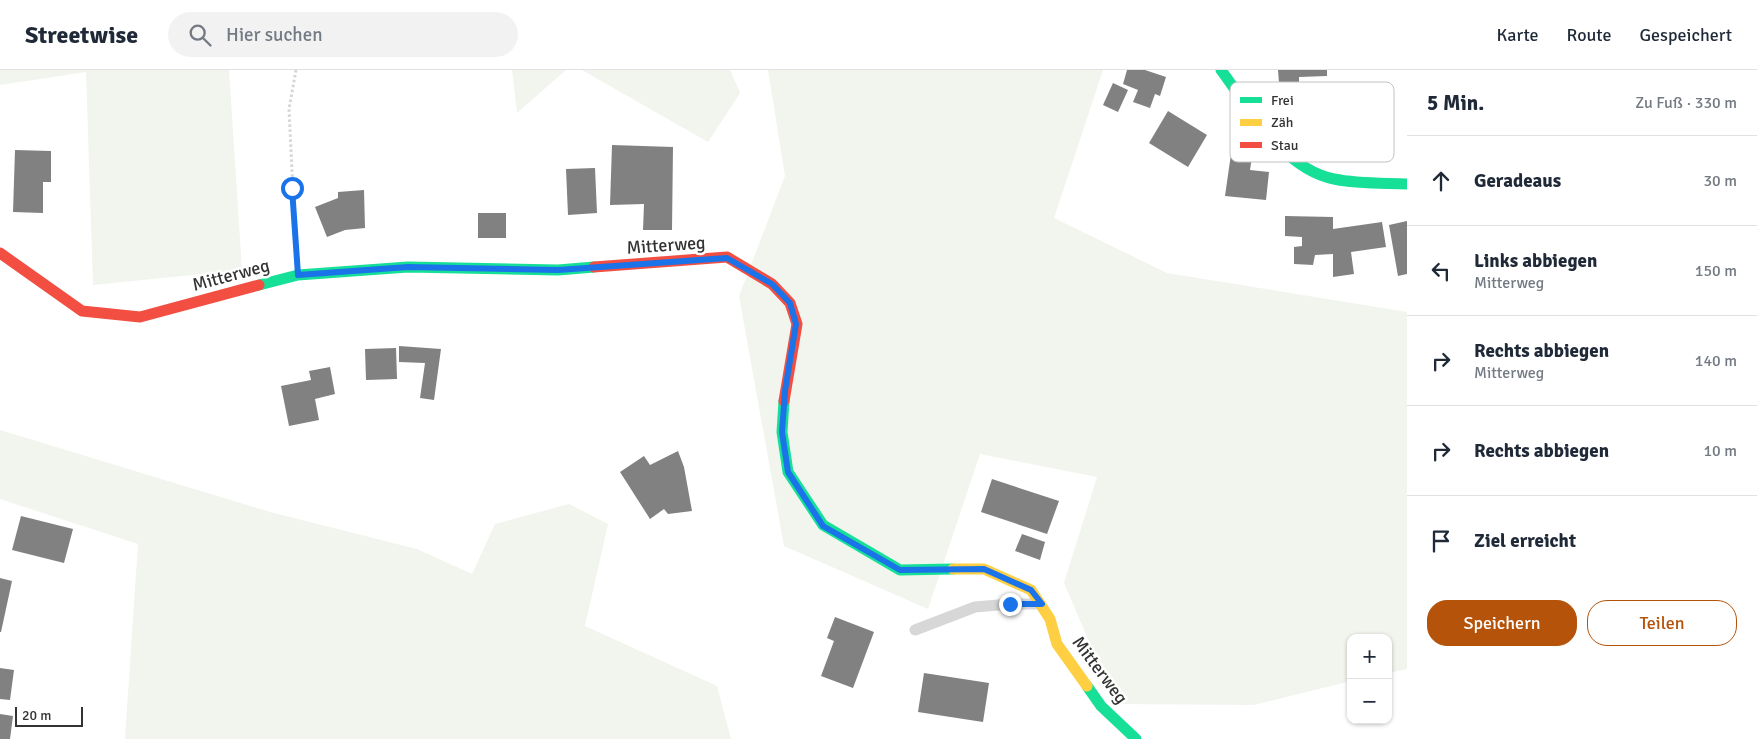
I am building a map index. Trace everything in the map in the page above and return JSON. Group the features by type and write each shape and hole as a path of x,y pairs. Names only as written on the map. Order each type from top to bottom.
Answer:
{"street":[{"path":"1221,70 1230,82"},
{"path":"1297,162 1303,167 1333,179 1368,183 1407,184"},
{"name":"Mitterweg","path":"0,253 82,311 140,317 298,275 408,267 558,270 727,258 772,284 790,303 796,324 785,391 782,432 788,472 823,526 900,570 984,569 1031,590 1042,604 1050,619 1057,644 1101,706 1136,739"}],"lane":[{"path":"915,630 975,607 1042,604"}],"path":[{"path":"296,70 289,109 298,275"}],"shaded area":[{"path":"0,70 229,70 242,270 93,285 86,72 0,85"},
{"path":"512,70 566,70 517,113"},
{"path":"582,70 730,70 740,93 708,142"},
{"path":"768,70 1103,70 1054,218 1167,273 1407,312 1407,669 1392,672 1392,634 1347,634 1347,682 1254,705 1116,704 1064,583 1097,477 980,454 928,609 784,546 739,296 785,176"},
{"path":"0,430 270,512 417,549 472,574 495,524 569,504 608,524 585,626 717,686 731,739 125,739 138,544 0,499"}],"building":[{"path":"1127,70 1145,70 1166,77 1160,96 1155,94 1150,108 1133,102 1138,90 1123,84"},
{"path":"1278,70 1327,70 1327,76 1299,77 1299,82 1279,82"},
{"path":"1113,83 1128,90 1118,112 1103,105"},
{"path":"1168,111 1207,135 1188,167 1149,143"},
{"path":"612,145 673,147 672,230 643,230 644,204 610,205"},
{"path":"15,150 51,151 51,182 43,182 43,213 13,212"},
{"path":"1230,161 1251,162 1250,170 1269,172 1266,200 1225,196"},
{"path":"595,168 597,213 568,215 566,169"},
{"path":"364,190 365,228 345,230 327,237 315,207 338,198 338,192"},
{"path":"478,213 506,213 506,238 478,238"},
{"path":"1285,216 1333,217 1333,229 1382,222 1386,247 1351,252 1354,274 1333,277 1333,254 1315,255 1313,265 1294,264 1294,247 1302,246 1302,237 1285,236"},
{"path":"1407,221 1407,274 1398,276 1389,225"},
{"path":"399,346 441,349 434,400 420,398 425,363 399,362"},
{"path":"396,348 397,379 366,380 365,349"},
{"path":"330,367 335,394 315,399 319,420 289,426 281,386 311,380 309,371"},
{"path":"678,451 684,467 692,511 668,514 664,509 650,519 620,472 644,456 650,465"},
{"path":"992,479 1059,501 1047,534 981,512"},
{"path":"21,516 73,529 64,563 12,550"},
{"path":"1022,534 1045,542 1040,560 1015,551"},
{"path":"0,578 12,581 1,632 0,632"},
{"path":"835,617 874,632 853,688 821,676 834,641 827,638"},
{"path":"0,668 14,670 10,700 0,699"},
{"path":"924,673 989,683 983,722 918,712"},
{"path":"0,714 13,716 10,739 0,739"}],"traffic: fast":[{"path":"1221,70 1230,83"},
{"path":"1298,162 1316,173 1343,181 1407,184"},
{"path":"259,285 298,275 408,267 558,270 594,267"},
{"path":"784,401 782,432 788,472 823,525 900,570 953,569"},
{"path":"1087,686 1101,706 1136,739"}],"traffic: slow":[{"path":"953,569 984,569 1031,590 1050,619 1057,644 1087,686"}],"traffic: jam":[{"path":"0,253 82,311 140,317 259,285"},
{"path":"594,267 727,257 772,284 790,303 797,324 784,401"}],"route":[{"path":"292,188 298,275 408,267 558,270 727,258 772,284 790,303 796,324 785,391 782,432 788,472 823,526 900,570 984,569 1031,590 1042,604 1010,604"}]}
